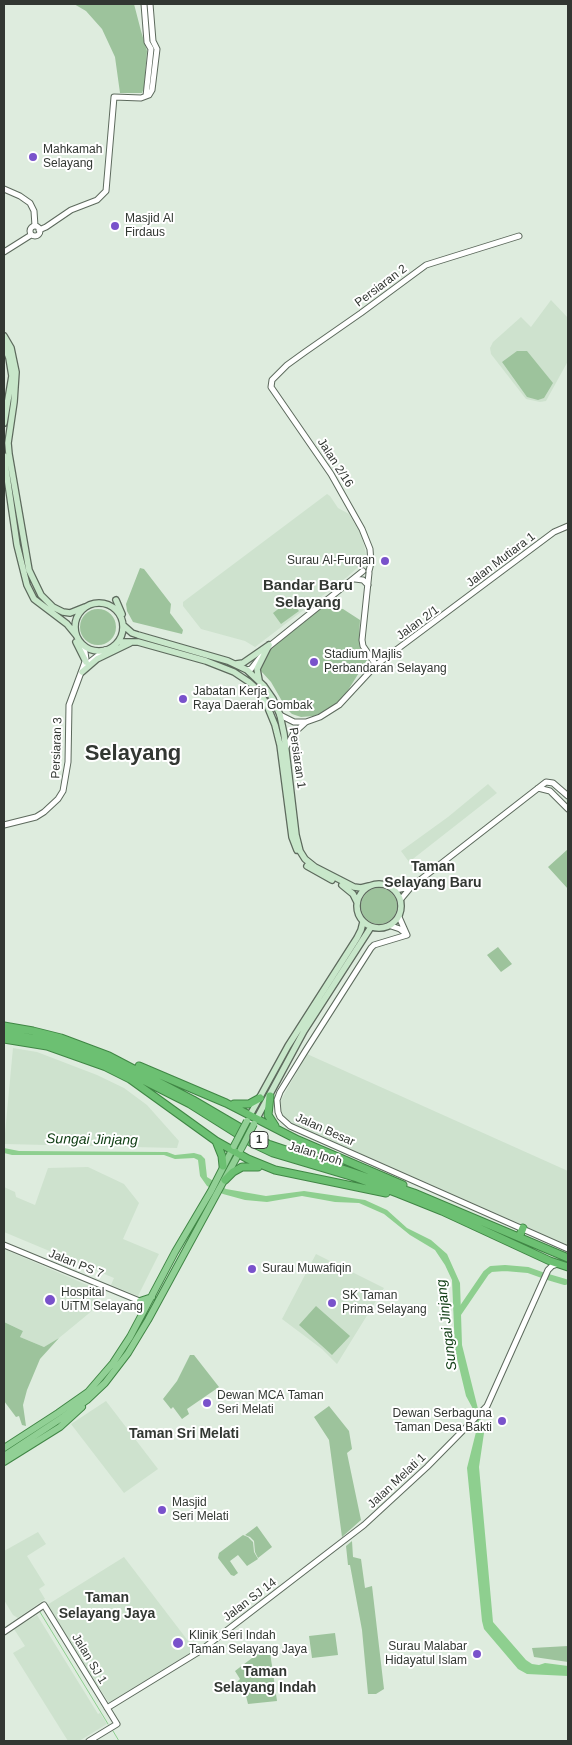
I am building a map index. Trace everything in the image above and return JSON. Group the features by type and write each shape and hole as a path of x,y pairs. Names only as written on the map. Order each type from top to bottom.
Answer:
{"highway":[{"name":"Jalan Ipoh","path":"4,1026 61,1038 109,1056 194,1100 268,1144 387,1184 468,1215 533,1244 568,1257"},
{"name":"Jalan Ipoh","path":"4,1033 46,1041 80,1051 107,1062 190,1104 273,1153 373,1184 420,1202 568,1267"},
{"path":"4,1038 47,1046 106,1067 170,1097 232,1130"},
{"path":"61,1038 122,1058 226,1103 252,1119 416,1190 468,1215"},
{"path":"106,1067 130,1079 216,1141 259,1164 275,1170"},
{"path":"270,1096 268,1116 271,1122 281,1131"},
{"path":"226,1103 244,1105 260,1098"},
{"path":"216,1141 222,1153 224,1166"},
{"path":"222,1178 244,1166 275,1170 382,1192 474,1226"},
{"path":"519,1237 523,1228"}],"main road":[{"path":"4,336 10,348 16,372 14,402 5,455 5,471 17,545 27,585 34,599 71,628 82,645 92,650 105,650 118,642 123,625 119,615 110,606 97,603 75,612 63,612 47,603 41,595 29,570 5,455"},
{"path":"4,344 12,376 4,423"},
{"path":"63,612 103,598"},
{"path":"116,600 132,633"},
{"path":"76,635 75,623 85,607"},
{"path":"62,620 83,654 84,667 125,644 135,642"},
{"name":"Persiaran 1","path":"123,625 132,633 236,664 247,670 259,681 280,715 286,747 296,835 300,850 305,859 316,867 354,886 361,888 369,886"},
{"name":"Persiaran 1","path":"118,642 135,642 206,661 234,672 258,690 272,716 277,733 292,837 296,849 301,859 310,868 348,888 357,902"},
{"path":"236,664 243,663 269,645"},
{"path":"259,681 257,669 269,645"},
{"path":"206,661 219,663 239,671 247,670"},
{"path":"264,699 270,696"},
{"path":"380,884 395,890 401,899 402,909 399,917 391,926 381,929 371,927 363,922 357,909 357,902 364,890 369,886 380,884"},
{"path":"4,1456 87,1400 105,1383 128,1353 151,1314 222,1178 252,1119 260,1098 288,1046 357,938 363,922"},
{"path":"252,1119 270,1096 304,1031 371,927"},
{"path":"222,1178 224,1166 236,1150"},
{"path":"4,1448 88,1392 113,1363 148,1305 180,1242 214,1192"},
{"path":"140,1301 152,1297"},
{"path":"148,1305 151,1308 151,1314"},
{"path":"4,1462 60,1427 80,1410 87,1400"}],"street":[{"path":"144,4 144,20 151,57 146,96"},
{"path":"37,228 46,227 67,212 97,200 104,194 114,97 141,98 152,90 157,49 153,41 150,4"},
{"path":"4,188 30,203 34,211 37,228 37,236 31,235 4,252"},
{"name":"Persiaran 2","path":"270,383 287,365 361,314 426,265 519,236"},
{"name":"Jalan 2/16","path":"270,383 342,491 362,529 370,547 371,567 366,572"},
{"name":"Jalan Mutiara 1","path":"448,613 554,532 568,526"},
{"path":"247,670 251,669 269,645 366,572 368,585 362,640 363,646 376,665"},
{"path":"355,579 363,580 368,585"},
{"name":"Jalan 2/1","path":"286,747 294,733 306,722 320,717 339,705 376,665 448,613"},
{"path":"82,645 87,656 84,667"},
{"name":"Persiaran 3","path":"4,825 36,817 58,799 63,791 68,762 69,705 84,667 105,650"},
{"path":"280,715 294,722 306,722"},
{"path":"401,899 411,887 546,782 553,783 568,796"},
{"path":"538,788 550,790 568,809"},
{"path":"395,890 411,887"},
{"path":"399,917 407,934"},
{"path":"391,926 407,934"},
{"name":"Jalan Besar","path":"407,934 371,948 280,1092 277,1100 278,1112 283,1121 290,1126 568,1249"},
{"name":"Jalan PS 7","path":"4,1245 148,1305"},
{"path":"545,1258 548,1270 558,1264"},
{"name":"Jalan Melati 1","path":"328,1553 364,1525 427,1467 486,1406 548,1270"},
{"path":"140,1301 143,1313"},
{"name":"Jalan SJ 14","path":"107,1708 200,1651 328,1553"},
{"name":"Jalan SJ 1","path":"4,1632 44,1604 117,1724 89,1741"}],"shaded area":[{"path":"74,4 134,4 147,51 142,93 120,93 115,57 102,29 86,11"},
{"path":"551,300 568,318 568,361 546,401 540,402 526,399 491,354 490,348 493,342 521,317 531,327"},
{"path":"517,351 527,351 553,383 544,398 538,400 527,397 502,362"},
{"path":"327,494 338,508 349,514 362,536 367,559 347,577 255,647 245,641 201,629 183,606 183,602"},
{"path":"140,568 144,569 171,604 170,613 183,630 182,634 133,622 127,611 126,604"},
{"path":"290,600 299,611 281,624 273,613"},
{"name":"Stadium Majlis Perbandaran Selayang","path":"324,607 343,609 360,620 360,649 361,654 367,660 345,695 333,706 314,716 301,717 292,714 286,708 260,667 269,650 280,639"},
{"path":"98,609 105,610 111,614 115,620 115,634 111,640 105,644 98,645 91,644 85,640 81,634 80,627 81,620 85,614 91,610"},
{"path":"488,784 497,793 409,862 401,851 448,817"},
{"path":"568,849 568,889 548,867"},
{"path":"379,888 386,889 392,893 396,899 396,913 392,919 386,923 379,924 372,923 366,919 362,913 361,906 362,899 366,893 372,889"},
{"path":"498,947 512,964 501,972 487,955"},
{"path":"13,1048 37,1052 97,1075 124,1088 147,1105 179,1141 177,1148 4,1144"},
{"path":"307,1054 568,1171 568,1245 284,1118 280,1107 281,1100"},
{"path":"4,1148 19,1151 167,1152 175,1155 194,1153 201,1155 205,1159 207,1177 226,1189 266,1196 304,1191 365,1200 387,1210 407,1228 431,1240 447,1254 460,1283 462,1345 484,1433 479,1467 493,1622 526,1660 532,1664 539,1665 545,1663 568,1666 568,1676 527,1674 518,1669 484,1629 467,1468 477,1428 473,1409 466,1396 455,1350 452,1280 435,1250 410,1235 384,1214 359,1203 335,1202 302,1196 267,1202 245,1200 223,1194 207,1186 200,1176 198,1160 194,1158 175,1159 164,1155 12,1155 4,1153"},
{"path":"88,1167 124,1184 139,1203 123,1239 159,1254 138,1296 111,1285 114,1278 4,1232 4,1187 15,1192 16,1197 35,1205 48,1168"},
{"name":"Hospital UiTM Selayang","path":"4,1249 101,1291 93,1310 59,1338 44,1347 20,1337 23,1331 4,1322"},
{"name":"SK Taman Prima Selayang","path":"316,1254 384,1288 337,1364 322,1349 282,1319"},
{"path":"316,1306 350,1336 332,1355 299,1325"},
{"path":"4,1322 23,1331 20,1337 44,1347 59,1338 40,1359 27,1390 23,1405 26,1426 22,1425 19,1416 16,1417 4,1401"},
{"path":"190,1355 194,1355 219,1387 187,1409 189,1414 182,1419 173,1407 171,1409 163,1399 177,1381"},
{"path":"106,1401 158,1469 124,1493 71,1424"},
{"path":"329,1406 349,1431 352,1449 347,1453 361,1520 342,1537 329,1440 314,1417"},
{"path":"257,1526 272,1547 258,1558 255,1552 254,1541 245,1535"},
{"path":"38,1532 46,1544 27,1556 45,1585 39,1589 45,1599 18,1618 13,1615 4,1600 4,1551"},
{"path":"243,1535 253,1542 254,1552 258,1559 247,1566 238,1555 230,1561 238,1573 234,1576 231,1575 218,1558 219,1553"},
{"path":"352,1541 353,1557 361,1559 365,1588 372,1586 384,1689 376,1694 368,1694 362,1630 350,1565 348,1565 346,1546"},
{"path":"124,1557 195,1650 109,1703 47,1605"},
{"path":"37,1615 98,1714 100,1713 107,1724 79,1741 68,1741 13,1653 25,1646 14,1629"},
{"path":"335,1633 338,1655 312,1658 309,1636"},
{"path":"269,1645 277,1701 248,1704 246,1696 242,1696 236,1683 240,1679 235,1671"},
{"path":"568,1646 568,1662 534,1657 532,1648"}],"waterway":[{"name":"Sungai Jinjang","path":"458,1314 486,1273 491,1269 528,1270 542,1275"},
{"path":"548,1277 565,1282"},
{"path":"40,1612 108,1724"},
{"path":"113,1731 119,1741"}],"place":[{"name":"Mahkamah Selayang","path":"33,157"},
{"name":"Masjid Al Firdaus","path":"115,226"},
{"name":"Surau Al-Furqan","path":"385,561"},
{"name":"Stadium Majlis Perbandaran Selayang","path":"314,662"},
{"name":"Jabatan Kerja Raya Daerah Gombak","path":"183,699"},
{"name":"Surau Muwafiqin","path":"252,1269"},
{"name":"Hospital UiTM Selayang","path":"50,1300"},
{"name":"SK Taman Prima Selayang","path":"332,1303"},
{"name":"Dewan MCA Taman Seri Melati","path":"207,1403"},
{"name":"Dewan Serbaguna Taman Desa Bakti","path":"502,1421"},
{"name":"Masjid Seri Melati","path":"162,1510"},
{"name":"Klinik Seri Indah Taman Selayang Jaya","path":"178,1643"},
{"name":"Surau Malabar Hidayatul Islam","path":"477,1654"}],"district":[{"name":"Bandar Baru Selayang","path":"308,594"},
{"name":"Selayang","path":"133,754"},
{"name":"Taman Selayang Baru","path":"433,876"},
{"name":"Taman Sri Melati","path":"184,1434"},
{"name":"Taman Selayang Jaya","path":"107,1606"},
{"name":"Taman Selayang Indah","path":"265,1680"}]}
